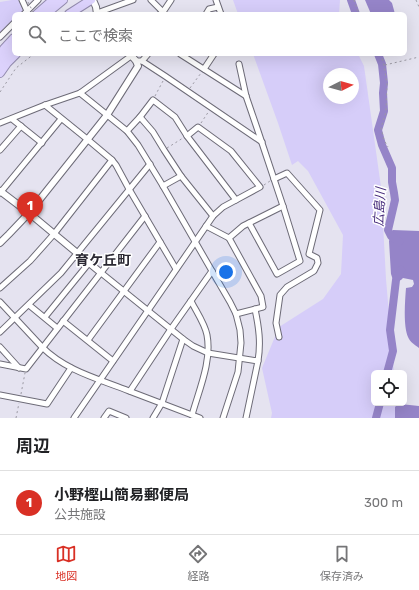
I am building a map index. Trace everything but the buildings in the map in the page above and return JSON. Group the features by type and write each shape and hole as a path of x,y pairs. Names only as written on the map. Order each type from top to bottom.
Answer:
{"highway":[{"path":"37,12 48,0"},
{"path":"38,12 53,0"},
{"path":"48,12 63,0"},
{"path":"72,12 92,0"},
{"path":"0,53 12,40"},
{"path":"0,63 12,48"},
{"path":"0,73 14,56"}],"street":[{"path":"22,0 25,12"},
{"path":"26,12 38,0"},
{"path":"92,0 97,12"},
{"path":"102,12 132,0"},
{"path":"151,0 161,12"},
{"path":"163,12 171,0"},
{"path":"216,0 220,12"},
{"path":"207,12 209,9 218,7"},
{"path":"0,37 12,25"},
{"path":"184,56 246,96"},
{"path":"204,69 213,56"},
{"path":"135,58 188,91 262,142"},
{"path":"0,123 80,93 135,58"},
{"path":"0,243 29,213 107,115 138,66 135,58"},
{"path":"239,64 246,96 300,261 277,274 249,223"},
{"path":"80,93 127,131 138,144 236,314 240,330 240,359 238,372 223,418"},
{"path":"127,131 153,100 175,117 187,136 236,200"},
{"path":"45,105 112,160 116,165 176,269"},
{"path":"140,117 153,132 181,176 213,216"},
{"path":"12,119 42,142"},
{"path":"62,119 0,192 29,213 193,346 208,353 258,361"},
{"path":"0,150 21,126"},
{"path":"74,418 213,216 223,207 260,187 231,151 198,127 187,136"},
{"path":"0,288 30,261 54,234 112,160"},
{"path":"0,332 61,273 150,164"},
{"path":"274,179 287,173 320,210 309,254 317,258 318,263 314,270 287,287 280,295 276,323 279,337"},
{"path":"163,186 181,176"},
{"path":"229,238 243,226 283,206"},
{"path":"0,364 26,369 145,216"},
{"path":"206,226 229,238 260,296 262,307 236,314"},
{"path":"88,340 160,242"},
{"path":"45,317 89,263"},
{"path":"130,391 212,271"},
{"path":"191,301 205,328 208,353 207,364 192,415"},
{"path":"0,302 42,348 62,363 100,380 200,418"},
{"path":"29,305 57,328"},
{"path":"246,418 260,347 255,309"},
{"path":"63,321 113,361"},
{"path":"153,418 162,403 183,339"},
{"path":"0,347 20,368"},
{"path":"0,395 47,404 71,368"},
{"path":"104,418 109,412 126,418"}],"path":[{"path":"30,0 28,2 34,12"},
{"path":"354,0 358,12"},
{"path":"416,0 419,7"},
{"path":"0,92 16,68 31,56"},
{"path":"382,56 387,84 386,112 381,128 384,140 388,147"},
{"path":"384,65 419,57"},
{"path":"188,91 204,69"},
{"path":"153,100 165,76"},
{"path":"198,127 211,107"},
{"path":"164,150 187,136"},
{"path":"260,187 274,179"},
{"path":"16,418 26,369"}],"shaded area":[{"path":"22,0 25,9 22,12 12,12 12,22 0,33 0,2"},
{"path":"233,0 340,0 339,12 237,12"},
{"path":"365,0 389,0 392,3 394,12 370,12"},
{"path":"254,56 359,56 364,66 381,187 386,279 394,370 371,370 371,406 396,406 398,418 271,418 272,413 262,368 279,327 323,299 341,274 343,235 308,171 298,161 292,165"},
{"path":"393,230 419,231 419,348 409,339 405,326 406,288 412,287 414,284 413,280 403,278 401,280 393,280 391,274 389,241"},
{"path":"407,405 419,406 419,418 395,418 395,407 407,406"}],"waterway":[{"name":"広島川","path":"351,0 355,12"},
{"name":"広島川","path":"379,56 382,64 384,83 384,111 378,130 382,145 392,168 392,182 395,200 388,230 391,236 399,242"},
{"name":"広島川","path":"388,370 393,351 390,330 396,280 401,270"},
{"name":"広島川","path":"376,418 379,406"}],"place":[{"name":"小野樫山簡易郵便局","path":"30,225"}],"district":[{"name":"育ケ丘町","path":"103,260"}]}
